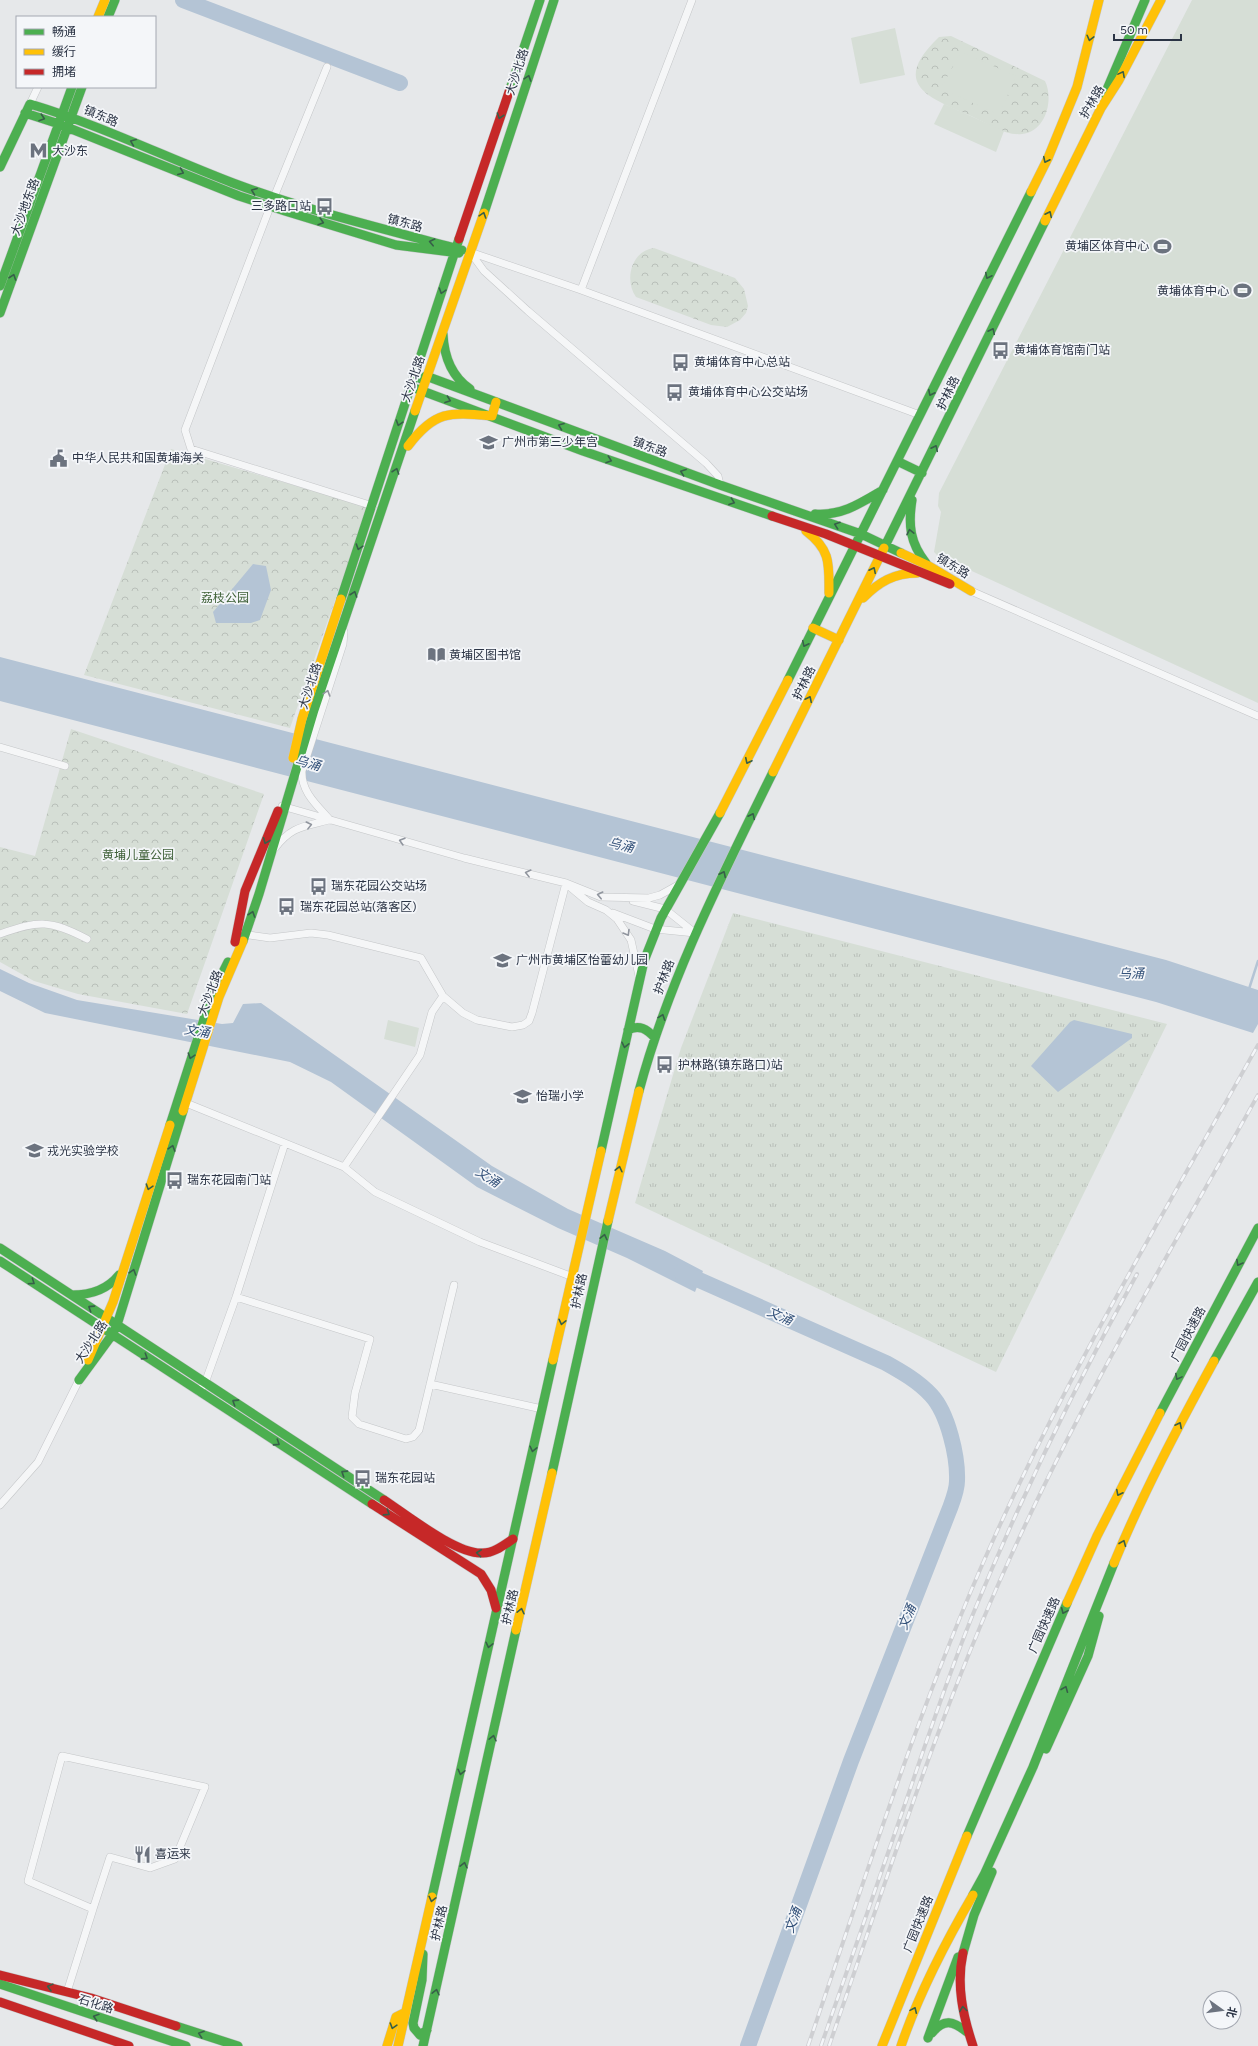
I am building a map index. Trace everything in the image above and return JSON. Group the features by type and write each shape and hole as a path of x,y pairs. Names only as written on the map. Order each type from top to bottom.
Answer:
{"main road":[{"path":"98,16 105,0"},
{"path":"108,16 115,0"},
{"name":"大沙北路","path":"79,1380 107,1318 191,1071 219,997 232,968 242,934 271,853 288,786 302,719 373,506 455,251 540,0"},
{"name":"大沙北路","path":"288,786 311,732 346,616 402,454 426,376 444,331 554,0"},
{"name":"护林路","path":"398,2046 542,1409 591,1200 628,1030 640,979 656,930 678,885 738,781 1065,120 1081,71 1099,0"},
{"path":"1101,108 1113,72 1140,17 1146,0"},
{"name":"护林路","path":"423,2046 611,1207 636,1101 655,1038 695,933 712,896 1101,108 1120,80 1161,0"},
{"name":"大沙地东路","path":"67,115 72,88"},
{"name":"大沙地东路","path":"0,286 67,115 81,88"},
{"path":"0,167 30,104"},
{"name":"镇东路","path":"30,104 67,115 231,182 274,197 455,251"},
{"name":"镇东路","path":"25,113 63,125 270,207 396,244 470,252"},
{"name":"大沙地东路","path":"0,313 63,125"},
{"path":"444,331 446,355 456,377 463,385 486,398"},
{"path":"411,386 426,376"},
{"name":"镇东路","path":"426,376 720,485 861,534 886,545 926,569 971,591"},
{"name":"镇东路","path":"411,386 583,451 796,524 881,555 926,569"},
{"path":"402,454 417,433 433,418 454,413 492,416 496,402"},
{"path":"897,461 922,473"},
{"path":"856,605 883,580 904,572 926,569 914,548 909,532 908,520 915,487"},
{"path":"800,512 824,515 837,514 852,508 883,490"},
{"path":"796,524 818,539 824,546 829,569 829,597"},
{"path":"813,628 839,640"},
{"name":"大沙北路","path":"79,1380 112,1335 117,1325 186,1103 191,1071 212,994 242,934 245,891 283,806"},
{"path":"628,1030 632,1027 642,1027 655,1038"},
{"name":"广园快速路","path":"882,2046 938,1905 1029,1688 1097,1536 1258,1228"},
{"path":"0,1248 451,1544 468,1551 486,1554 497,1551 513,1539"},
{"path":"0,1261 102,1329 481,1574 491,1590 497,1611"},
{"path":"70,1294 85,1296 105,1288 116,1280 123,1270"},
{"path":"901,2046 908,2025 939,1955 984,1875 1033,1767 1135,1512 1183,1417 1258,1282"},
{"path":"927,2042 972,1916 1088,1656 1115,1562"},
{"path":"972,1916 961,1956 960,1971 963,2013 967,2032 973,2046"},
{"path":"422,1941 424,1965 414,2028 415,2032 420,2035 427,2030"},
{"path":"0,1975 67,1992 238,2046"},
{"name":"石化路","path":"0,1984 186,2046"},
{"path":"0,2002 129,2046"},
{"path":"387,2046 396,2017 406,2012"},
{"path":"927,2042 939,2024 944,2022 957,2023 967,2032"}],"street":[{"path":"581,290 692,0"},
{"path":"327,67 270,207 185,430 191,449 373,506"},
{"path":"30,104 38,88"},
{"path":"470,252 581,290 920,415"},
{"path":"470,252 484,271 522,306 706,463 718,476 720,485"},
{"path":"971,591 1258,716"},
{"path":"311,732 302,771 302,781 308,794 330,820"},
{"path":"0,747 65,766"},
{"path":"283,806 464,858 566,882 600,897 654,897 667,892 678,885"},
{"path":"271,853 287,834 295,829 330,820"},
{"path":"566,882 588,902 656,930 695,933"},
{"path":"242,934 270,938 311,933 328,935 421,958 443,996 463,1013 477,1020 512,1027 523,1025 528,1021 566,882"},
{"path":"622,898 665,909 695,933"},
{"path":"606,910 617,919 631,940 640,979"},
{"path":"0,934 42,923 64,928 88,939"},
{"path":"344,1167 420,1055 432,1012 443,996"},
{"path":"186,1103 344,1167 375,1192 480,1242 573,1277"},
{"path":"199,1392 205,1383 236,1297 285,1143"},
{"path":"236,1297 370,1339 352,1409 352,1417 359,1424 389,1433 401,1439 406,1439 412,1437 419,1430 454,1285"},
{"path":"0,1505 38,1462 79,1380"},
{"path":"430,1384 542,1409"},
{"path":"67,1992 92,1909 110,1857 150,1868 175,1859 205,1787 62,1756 28,1881 92,1909"}],"green space":[{"name":"黄埔区体育中心","path":"1192,0 1258,0 1258,703 937,555 934,552 941,512 938,506 939,493"},
{"path":"895,28 905,75 860,84 851,38"},
{"path":"951,36 1045,81 1048,88 1048,105 1046,114 1037,127 1030,132 1022,134 1003,131 941,102 929,95 920,87 916,78 917,66 925,53 939,37"},
{"path":"961,52 1016,76 999,115 941,88"},
{"path":"944,104 1004,131 996,152 934,124"},
{"path":"654,248 735,278 744,289 748,306 746,313 740,320 727,327 711,325 636,297 632,290 631,283 630,275 632,267 635,260 640,255 646,250"},
{"name":"荔枝公园","path":"171,449 368,507 290,728 84,675"},
{"name":"黄埔儿童公园","path":"71,729 264,794 187,1014 78,994 34,981 0,962 0,847 35,856"},
{"path":"733,913 1167,1024 996,1372 635,1203 681,1048"},
{"path":"388,1020 419,1028 415,1047 384,1039"}],"water":[{"path":"253,564 266,566 271,590 260,620 251,623 216,623 213,612"},
{"name":"乌涌","path":"0,657 1166,960 1258,990 1258,1024 1253,1033 1156,1002 0,701"},
{"path":"0,969 29,983 77,1000 222,1024 233,1023 243,1004 261,1003 492,1166 568,1209 665,1251 703,1271 695,1292 627,1258 558,1228 477,1187 331,1082 290,1062 45,1013 0,991"},
{"path":"1074,1020 1132,1034 1132,1038 1058,1092 1031,1066 1070,1022"}],"waterway":[{"path":"183,0 400,83"},
{"path":"1249,989 1258,961"},
{"name":"文涌","path":"681,1272 886,1363 904,1373 926,1390 937,1403 951,1436 957,1471 956,1488 952,1502 851,1761 748,2046"}],"railway":[{"path":"808,2046 893,1795 939,1670 990,1547 1051,1419 1084,1356 1258,1045"},
{"path":"829,2046 892,1861 936,1739 959,1678 1010,1558 1038,1498 1098,1381 1258,1095"},
{"path":"821,2046 938,1708 991,1570 1050,1441 1092,1357 1137,1274"}],"traffic: fast":[{"path":"108,16 115,0"},
{"path":"510,89 540,0"},
{"path":"484,213 554,0"},
{"path":"1105,94 1145,0"},
{"path":"0,286 72,88"},
{"path":"0,313 82,88"},
{"path":"0,167 30,104 82,122 261,193 347,219 462,250"},
{"path":"25,113 59,124 239,196 285,211 396,245 459,253"},
{"path":"788,680 1031,192"},
{"path":"884,548 1045,221"},
{"path":"341,599 459,239"},
{"path":"443,334 447,358 453,372 463,384 470,389"},
{"path":"421,379 426,376 720,485 861,534 901,553"},
{"path":"417,389 583,451 772,516"},
{"path":"243,941 259,894 314,710 415,411"},
{"path":"897,461 922,473"},
{"path":"815,514 843,511 859,504 883,490"},
{"path":"912,500 910,526 913,541 926,563"},
{"path":"639,1091 651,1049 681,968 716,889 773,772"},
{"path":"601,1151 644,961 661,918 720,813"},
{"path":"170,1125 212,994 228,962"},
{"path":"628,1030 636,1027 643,1028 655,1038"},
{"path":"79,1380 112,1335 117,1325 183,1111"},
{"path":"552,1473 608,1221"},
{"path":"1160,1413 1258,1228"},
{"path":"0,1248 384,1500"},
{"path":"0,1261 372,1504"},
{"path":"72,1295 98,1291 104,1288 119,1275"},
{"path":"1214,1361 1258,1282"},
{"path":"432,1897 553,1360"},
{"path":"973,1895 984,1875 1033,1767 1114,1563"},
{"path":"967,1836 1067,1603"},
{"path":"1046,1749 1088,1656 1099,1616"},
{"path":"423,2046 516,1630"},
{"path":"963,1953 974,1915 992,1872"},
{"path":"423,1954 422,1980 413,2023 414,2028 420,2035 427,2030"},
{"path":"928,2038 958,1957"},
{"path":"0,1984 186,2046"},
{"path":"932,2033 936,2028 945,2023 957,2025 967,2032"},
{"path":"176,2026 238,2046"}],"traffic: slow":[{"path":"98,16 105,0"},
{"path":"1031,192 1048,158 1077,87 1099,0"},
{"path":"1045,221 1101,108 1119,80 1161,0"},
{"path":"415,411 484,213"},
{"path":"408,446 418,434 435,420 454,414 492,416 496,402"},
{"path":"806,531 820,545 827,558 829,593"},
{"path":"773,772 884,548"},
{"path":"901,553 929,566 971,591"},
{"path":"863,598 875,587 887,580 909,573 917,573"},
{"path":"293,758 302,719 341,599"},
{"path":"813,628 839,640"},
{"path":"720,813 788,680"},
{"path":"183,1111 219,997 243,941"},
{"path":"608,1221 639,1091"},
{"path":"88,1360 113,1302 170,1125"},
{"path":"553,1360 601,1151"},
{"path":"1114,1563 1161,1460 1214,1361"},
{"path":"1067,1603 1097,1536 1160,1413"},
{"path":"516,1630 552,1473"},
{"path":"882,2046 967,1836"},
{"path":"901,2046 908,2026 933,1969 952,1931 973,1895"},
{"path":"398,2046 432,1897"},
{"path":"387,2046 396,2017 406,2012"}],"traffic: jam":[{"path":"459,239 510,89"},
{"path":"772,516 826,534 950,584"},
{"path":"235,942 245,891 278,811"},
{"path":"384,1500 432,1533 460,1548 472,1552 491,1552 513,1539"},
{"path":"372,1504 481,1574 491,1590 496,1608"},
{"path":"963,1953 960,1989 966,2023 973,2046"},
{"path":"0,1975 91,1998 176,2026"},
{"path":"0,2002 129,2046"}],"place":[{"name":"大沙东","path":"39,151"},
{"name":"三多路口站","path":"324,206"},
{"name":"黄埔区体育中心","path":"1162,246"},
{"name":"黄埔体育中心","path":"1242,291"},
{"name":"黄埔体育馆南门站","path":"1001,350"},
{"name":"黄埔体育中心总站","path":"681,362"},
{"name":"黄埔体育中心公交站场","path":"675,392"},
{"name":"广州市第三少年宫","path":"489,442"},
{"name":"中华人民共和国黄埔海关","path":"59,458"},
{"name":"黄埔区图书馆","path":"436,655"},
{"name":"瑞东花园公交站场","path":"318,886"},
{"name":"瑞东花园总站(落客区)","path":"287,907"},
{"name":"广州市黄埔区怡蕾幼儿园","path":"503,960"},
{"name":"护林路(镇东路口)站","path":"665,1065"},
{"name":"怡瑞小学","path":"523,1096"},
{"name":"戎光实验学校","path":"34,1151"},
{"name":"瑞东花园南门站","path":"174,1180"},
{"name":"瑞东花园站","path":"362,1478"},
{"name":"喜运来","path":"142,1854"}]}
